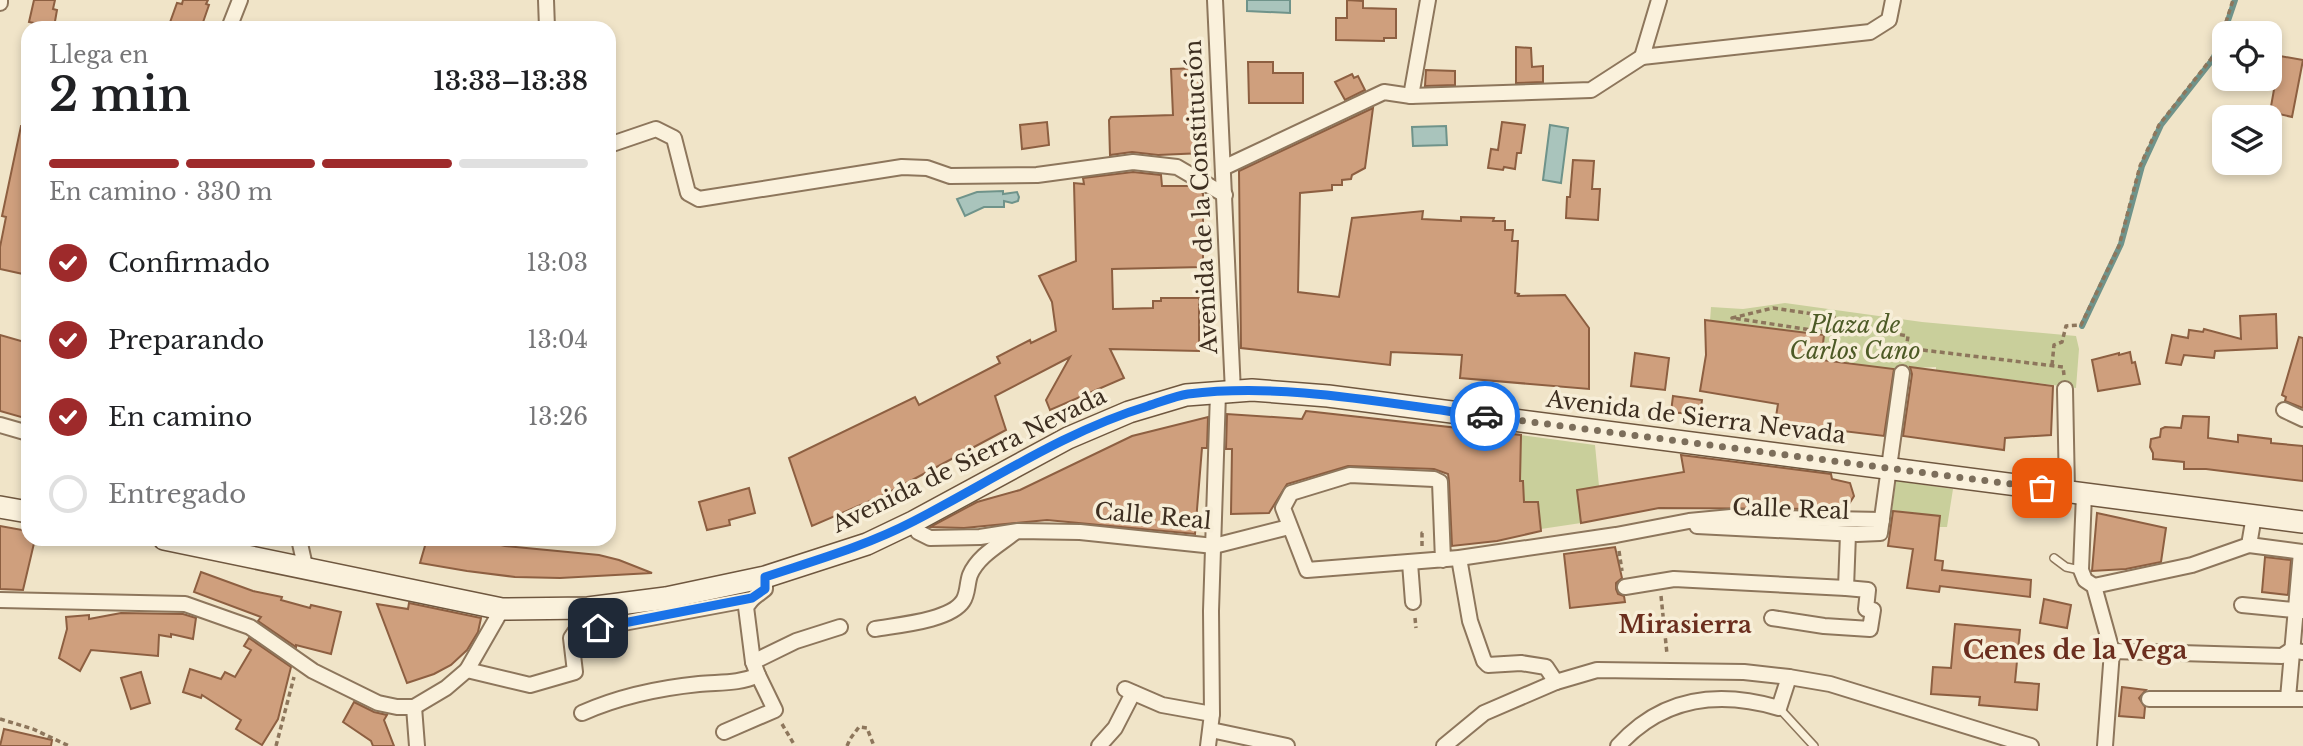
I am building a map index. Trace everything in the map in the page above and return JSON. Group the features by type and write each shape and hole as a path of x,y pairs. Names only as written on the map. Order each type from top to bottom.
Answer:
{"street":[{"path":"232,21 240,0"},
{"path":"546,0 547,21"},
{"name":"Avenida de la Constitución","path":"1208,746 1212,714 1214,547 1225,392 1225,195 1214,0"},
{"path":"1410,96 1429,0"},
{"path":"1642,57 1660,0"},
{"path":"1223,168 1384,92 1410,96 1591,90 1642,57 1870,32 1889,20 1893,0"},
{"path":"616,143 656,129 674,138 688,193 699,199 902,167 927,167 950,176 1037,174 1133,162 1177,167 1225,195"},
{"path":"1891,468 1902,373"},
{"path":"2065,389 2081,570 2085,580 2095,586 2192,565 2249,545 2302,552 2295,699 2149,699"},
{"name":"Avenida de Sierra Nevada","path":"239,547 305,566 502,609 588,608 666,598 765,577 867,544 1068,438 1129,412 1186,395 1252,390 1328,397 2303,522"},
{"path":"2284,410 2303,419"},
{"path":"0,425 21,431"},
{"name":"Calle Real","path":"1689,521 1699,527 1880,533 1891,468"},
{"path":"1289,527 1283,508 1291,493 1314,485 1350,475 1434,479 1440,482 1443,560"},
{"path":"0,507 21,511"},
{"path":"2249,545 2254,516"},
{"name":"Calle Real","path":"913,522 918,532 930,538 980,537 1018,531 1080,533 1214,547 1289,527 1307,570 1459,558 1616,535 1689,521 1731,517 1882,520"},
{"path":"875,629 914,623 952,611 963,601 971,573 985,555 1018,531"},
{"path":"1846,588 1848,534"},
{"path":"301,546 305,566"},
{"path":"1459,558 1470,621 1484,661 1488,665 1521,663 1546,667 1556,682"},
{"path":"1410,563 1413,602"},
{"path":"724,732 775,710 756,668 746,607 752,598 765,589 765,577"},
{"path":"1625,587 1674,579 1868,590 1866,609 1873,610 1870,629 1824,626 1772,618"},
{"path":"2095,586 2112,651 2105,746"},
{"path":"467,670 530,685 575,672 571,638 575,632 752,598"},
{"path":"0,600 185,604 250,627 313,671 378,703 414,707 446,688 467,670 502,609"},
{"path":"2242,605 2299,611"},
{"path":"582,713 597,706 652,691 700,684 744,682 756,668 796,640 840,627"},
{"path":"2112,651 2282,656 2297,651"},
{"path":"1444,746 1484,713 1556,682 1597,670 1744,672 1829,684 1991,740 2031,746"},
{"path":"1618,746 1655,714 1679,704 1712,698 1750,699 1779,708 1789,677"},
{"path":"1099,746 1115,727 1129,691 1162,705 1212,714"},
{"path":"414,707 417,746"},
{"path":"1211,730 1286,746"}],"lane":[{"path":"2054,558 2066,567 2081,570"},
{"path":"1779,708 1814,746"}],"path":[{"path":"2052,365 2054,345 2062,342 2067,326 2081,325 2119,246 2140,166 2159,125 2211,59 2220,41 2233,0"},
{"path":"1773,308 1834,317 1833,323 1832,332 1732,318 1773,308"},
{"path":"1833,323 1908,337 1902,373"},
{"path":"1906,348 2063,367 2065,389"},
{"path":"1616,535 1625,587"},
{"path":"1661,616 1669,670"},
{"path":"276,746 298,661"},
{"path":"0,719 33,729 69,746"},
{"path":"847,746 859,727 867,728 874,746"}],"green space":[{"name":"Plaza de Carlos Cano","path":"1785,303 1922,322 2076,336 2079,349 2076,388 1936,370 1936,367 1894,369 1819,360 1710,321 1711,307 1743,309"},
{"path":"1521,435 1595,445 1599,486 1577,490 1581,523 1541,529 1538,502 1524,502"},
{"path":"1896,481 1953,489 1947,527 1939,527 1939,516 1892,510"}],"water":[{"path":"1247,0 1290,0 1290,13 1247,11"},
{"path":"1550,125 1568,128 1561,183 1543,180"},
{"path":"1446,126 1447,145 1413,146 1412,127"},
{"path":"1003,191 1003,194 1017,192 1018,201 1004,201 1004,207 984,207 965,216 957,199 977,192"}],"building":[{"path":"34,0 55,0 55,21 29,21"},
{"path":"183,0 208,0 203,21 171,21 177,3 182,4"},
{"path":"1347,0 1363,1 1363,8 1396,9 1396,38 1384,38 1384,41 1336,40 1336,18 1347,18"},
{"path":"1516,47 1531,48 1532,67 1543,66 1543,82 1516,83"},
{"path":"2282,56 2303,60 2292,117 2282,115 2282,105 2271,105 2274,91 2282,91"},
{"path":"1248,62 1273,62 1273,73 1303,73 1303,103 1249,103"},
{"path":"1198,68 1203,153 1158,155 1132,152 1110,155 1111,117 1173,115 1171,69"},
{"path":"1426,70 1455,71 1455,85 1425,86"},
{"path":"1352,74 1354,78 1358,76 1365,90 1345,100 1335,82"},
{"path":"1373,108 1365,168 1352,175 1351,179 1342,180 1342,185 1332,185 1332,190 1300,193 1298,292 1339,297 1352,218 1423,211 1422,219 1461,221 1461,217 1505,221 1505,230 1513,230 1512,241 1518,241 1515,293 1519,294 1518,296 1565,295 1589,328 1589,389 1460,378 1462,355 1391,352 1390,365 1241,348 1239,171"},
{"path":"1047,122 1049,145 1022,149 1020,125"},
{"path":"1502,122 1525,125 1521,153 1517,153 1515,169 1488,168 1491,149 1498,150"},
{"path":"21,126 21,274 0,269 0,247 6,217 2,216"},
{"path":"1573,160 1594,161 1592,189 1600,189 1598,220 1566,218"},
{"path":"1133,172 1161,175 1162,186 1190,186 1203,193 1203,267 1112,269 1113,309 1153,308 1153,301 1161,301 1161,298 1199,298 1199,351 1110,349 1124,378 1050,410 1046,400 1070,357 995,396 1006,430 886,494 812,526 789,458 915,397 919,405 1000,363 997,357 1030,340 1031,343 1056,331 1052,302 1039,276 1076,261 1074,183 1084,184 1083,178"},
{"path":"2276,314 2277,348 2215,351 2214,358 2184,355 2181,365 2166,363 2172,335 2188,338 2189,330 2203,332 2204,329 2241,339 2240,316"},
{"path":"1705,320 1824,335 1821,360 1894,369 1884,436 1775,423 1778,404 1700,391 1706,355"},
{"path":"0,335 21,341 21,417 0,411"},
{"path":"2299,337 2303,338 2303,408 2285,401 2286,397 2282,395"},
{"path":"2130,352 2140,384 2098,391 2092,360"},
{"path":"1635,353 1669,358 1665,390 1631,386"},
{"path":"1910,367 2053,386 2051,435 2005,438 2004,450 1903,436 1912,374"},
{"path":"1673,396 1702,400 1700,415 1671,412"},
{"path":"1306,411 1521,435 1520,481 1523,481 1524,502 1538,502 1541,531 1497,541 1452,546 1448,474 1434,469 1348,466 1287,484 1269,513 1231,514 1232,449 1226,449 1227,414 1302,419"},
{"path":"2183,416 2209,417 2208,438 2238,442 2238,435 2271,439 2271,443 2303,446 2303,481 2206,469 2184,469 2184,462 2153,459 2151,439 2160,437 2161,429 2165,427 2181,428"},
{"path":"1208,417 1207,448 1202,448 1195,534 1047,520 964,528 930,527 977,502 1020,490 1132,436"},
{"path":"1681,455 1831,474 1832,479 1850,483 1854,496 1846,509 1659,508 1581,523 1577,490 1684,472"},
{"path":"749,488 755,513 729,520 730,525 707,530 699,502"},
{"path":"1893,511 1940,516 1935,560 1943,561 1942,570 2031,580 2030,597 1940,586 1939,592 1907,588 1913,549 1888,546"},
{"path":"2097,513 2166,528 2161,562 2126,569 2092,571"},
{"path":"0,526 21,530 21,546 33,546 23,590 0,589"},
{"path":"425,546 505,546 599,555 652,573 560,578 515,577 420,563"},
{"path":"1615,547 1622,578 1616,583 1616,589 1618,594 1624,596 1625,602 1570,608 1564,554"},
{"path":"2265,557 2291,560 2288,595 2262,592"},
{"path":"201,572 253,591 282,597 281,600 310,608 311,605 341,612 331,654 296,647 258,621 261,617 194,592"},
{"path":"2044,599 2071,605 2067,628 2040,623"},
{"path":"409,603 481,618 478,632 467,650 451,665 407,683 377,604 408,609"},
{"path":"121,613 183,614 196,618 193,639 171,634 171,637 159,635 158,656 91,650 80,671 59,658 67,629 66,617 89,615 89,619"},
{"path":"1955,624 2020,630 2015,682 2039,684 2037,710 1979,705 1980,697 1931,694 1933,667 1951,668"},
{"path":"249,638 291,667 278,719 262,745 236,729 241,720 202,695 201,698 183,692 190,669 221,679 225,672 235,677 251,650 244,646"},
{"path":"141,672 150,703 131,709 121,678"},
{"path":"2122,687 2146,690 2139,698 2145,707 2144,718 2119,716"},
{"path":"354,702 387,715 384,720 394,746 373,746 371,741 343,722"},
{"path":"4,729 52,740 51,746 0,746"}],"waterway":[{"path":"2082,326 2121,244 2142,166 2161,125 2213,59 2235,0"}],"way so far":[{"path":"1485,416 2042,488"}],"district":[{"name":"Mirasierra","path":"1685,624"},
{"name":"Cenes de la Vega","path":"2075,650"}],"route":[{"path":"598,628 752,598 765,589 765,577 867,544 1068,438 1129,412 1186,395 1252,390 1485,416"}]}
